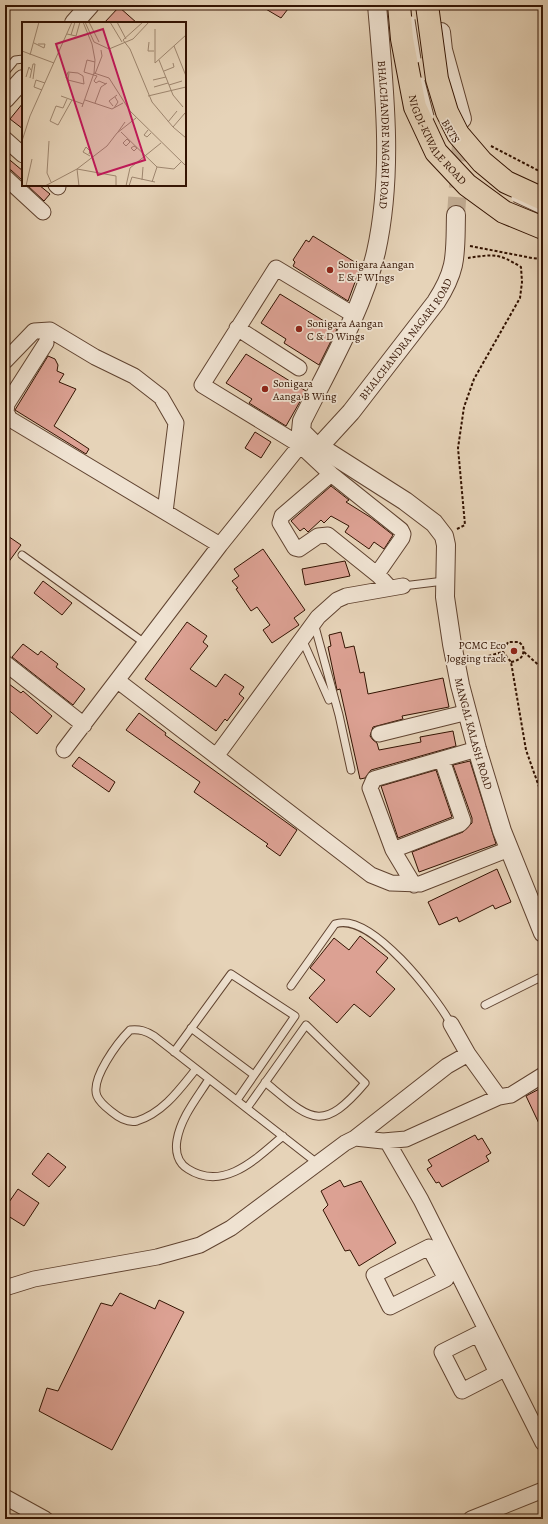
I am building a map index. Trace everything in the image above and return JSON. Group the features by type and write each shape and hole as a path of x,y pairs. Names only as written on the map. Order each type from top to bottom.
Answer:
{"main road":[{"name":"NIGDI-KIWALE ROAD","path":"412,7 447,112 458,134 482,162 506,182 543,199"},
{"name":"NIGDI-KIWALE ROAD","path":"412,7 402,38 415,107 436,152 467,185 504,212 543,228"}],"street":[{"path":"75,22 90,5"},
{"name":"BHALCHANDRE NAGARI ROAD","path":"308,444 300,431 302,421 354,315 376,253 384,207 386,115 377,5"},
{"path":"438,5 443,50 462,118"},
{"path":"5,99 22,80"},
{"path":"5,139 22,154"},
{"path":"5,177 43,212"},
{"name":"BHALCHANDRA NAGARI ROAD","path":"308,444 351,412 436,302 448,283 454,264 456,215"},
{"path":"354,315 276,268 236,328 202,385 308,444 328,452 405,501 434,523 444,536"},
{"path":"236,328 299,368"},
{"path":"5,361 34,331 50,330 95,357 134,376 161,397 176,423 165,512"},
{"path":"46,343 7,404 6,412 10,419 220,545"},
{"path":"308,444 331,474 401,530 403,534 402,538 377,574"},
{"path":"64,750 220,545 308,444"},
{"path":"331,474 282,516 280,523 295,548 299,549 318,536 328,535 377,574 396,587"},
{"name":"MANGAL KALASH ROAD","path":"444,536 446,545 444,581 447,610 456,664 477,749 509,849 543,933"},
{"path":"217,755 314,622 337,600 346,596 396,587"},
{"path":"5,663 84,725"},
{"path":"118,681 217,755 371,875 391,883 414,885 420,884 509,849"},
{"path":"379,734 468,712"},
{"path":"414,885 393,850 370,788 371,783 374,779 477,749"},
{"path":"393,850 460,824 463,821 442,760"},
{"path":"452,1024 468,1054 499,1097"},
{"path":"5,1288 34,1279 157,1257 200,1244 231,1228 336,1149 355,1138 447,1066 468,1054"},
{"path":"355,1138 387,1141 406,1139 499,1097 510,1095 543,1075"},
{"path":"387,1141 421,1200 437,1246 446,1279 390,1307 374,1275 429,1247 437,1246"},
{"path":"437,1246 500,1367 543,1443"},
{"path":"484,1335 478,1334 442,1352 462,1391 497,1373 500,1367"},
{"path":"471,1519 543,1490"},
{"path":"5,1497 45,1519"}],"lane":[{"name":"BRTS","path":"412,7 418,69 426,104 433,124"},
{"path":"5,72 15,60 22,59"},
{"name":"BRTS","path":"428,76 439,109 449,132 460,149"},
{"path":"459,165 474,181 491,195 521,213 543,222"},
{"path":"509,194 543,211"},
{"path":"22,555 146,644"},
{"path":"396,587 444,581"},
{"path":"314,622 339,715 351,770"},
{"path":"302,639 329,700"},
{"path":"291,986 335,924 341,922 349,923 360,928 396,953 434,997 452,1024"},
{"path":"174,1052 230,974 295,1016 237,1100"},
{"path":"484,1004 543,976"},
{"path":"247,1108 265,1082 306,1025 365,1084 341,1109 322,1117 312,1116 302,1111 265,1082"},
{"path":"191,1028 254,1075"},
{"path":"196,1069 170,1100 149,1116 137,1121 126,1120 114,1114 97,1097 95,1088 98,1078 120,1040 130,1030 137,1029 146,1031 237,1100 317,1163"},
{"path":"209,1079 184,1119 180,1129 177,1141 177,1157 184,1167 196,1174 211,1177 228,1175 249,1165 283,1136"}],"path":[{"path":"488,144 543,173"},
{"path":"456,241 476,248 512,255 540,259 543,256"},
{"path":"444,536 465,525 458,448 464,406 474,379 520,298 522,282 521,267 506,258 493,254 467,258 454,264"},
{"path":"456,664 503,652 508,642 513,641 519,642 523,646 524,652 543,669"},
{"path":"503,652 511,662 526,750 543,798"},
{"path":"511,662 520,659 524,652"}],"building":[{"path":"259,5 291,5 281,18"},
{"path":"119,7 136,22 105,22"},
{"path":"22,104 22,128 10,119"},
{"path":"5,156 22,170 22,180 11,170 5,168"},
{"path":"28,186 40,186 50,194 44,201"},
{"name":"Sonigara Aangan E & F WIngs","path":"313,236 361,266 348,301 293,266 295,262 293,260 306,240 309,242"},
{"name":"Sonigara Aangan C & D Wings","path":"280,294 337,329 319,365 284,343 286,339 261,323"},
{"name":"Sonigara Aanga B Wing","path":"246,354 306,391 286,426 249,403 252,399 226,383"},
{"path":"48,356 55,359 58,365 57,371 64,374 59,382 76,389 54,426 89,449 86,454 15,410"},
{"path":"255,432 271,442 261,458 245,448"},
{"path":"331,486 349,500 346,502 370,517 393,535 384,549 374,542 369,549 345,532 349,526 331,516 324,523 321,520 308,532 304,528 300,531 291,521"},
{"path":"5,534 21,545 5,567"},
{"path":"263,549 305,610 294,618 299,625 272,643 263,630 270,625 257,607 251,611 236,589 238,588 232,581 239,576 234,569"},
{"path":"345,561 350,576 305,585 302,569"},
{"path":"43,581 72,603 62,615 34,593"},
{"path":"187,622 207,636 203,642 208,646 190,669 216,687 225,674 244,687 239,694 244,698 227,721 225,719 216,731 145,679"},
{"path":"341,632 345,648 354,646 360,673 364,672 368,694 443,678 449,707 402,716 403,719 373,727 370,736 377,743 379,750 421,742 420,737 453,731 456,746 371,770 365,778 360,779 340,689 337,690 328,647 331,646 329,635"},
{"path":"23,644 38,655 41,651 58,664 56,667 85,689 73,705 12,657"},
{"path":"5,681 21,693 23,691 52,716 37,734 5,707"},
{"path":"139,713 166,733 165,735 297,830 280,856 266,846 268,844 194,792 200,782 126,730"},
{"path":"79,757 115,782 109,792 72,766"},
{"path":"470,761 496,844 419,872 412,852 463,832 472,823 472,818 453,765"},
{"path":"436,770 452,817 398,838 381,786"},
{"path":"497,869 511,902 495,909 493,905 459,922 457,917 439,925 428,902"},
{"path":"360,936 388,958 376,972 395,989 370,1017 354,1004 337,1023 309,998 325,980 310,968 334,938 349,950"},
{"path":"543,1087 543,1132 526,1096"},
{"path":"475,1135 478,1140 482,1138 491,1153 486,1156 489,1161 442,1187 439,1182 436,1183 427,1169 432,1166 428,1160"},
{"path":"48,1153 66,1167 49,1187 32,1174"},
{"path":"340,1180 344,1187 361,1181 396,1243 359,1266 350,1250 345,1251 323,1210 328,1205 321,1191"},
{"path":"18,1189 39,1203 24,1226 5,1214 5,1208"},
{"path":"120,1293 155,1309 159,1300 184,1312 112,1450 39,1411 47,1388 58,1391 101,1303 112,1306"}],"tunnel":[{"path":"456,215 462,129"}],"place":[{"name":"Sonigara Aangan E & F WIngs","path":"330,270"},
{"name":"Sonigara Aangan C & D Wings","path":"299,329"},
{"name":"Sonigara Aanga B Wing","path":"265,389"},
{"name":"PCMC Eco Jogging track","path":"514,651"}]}
